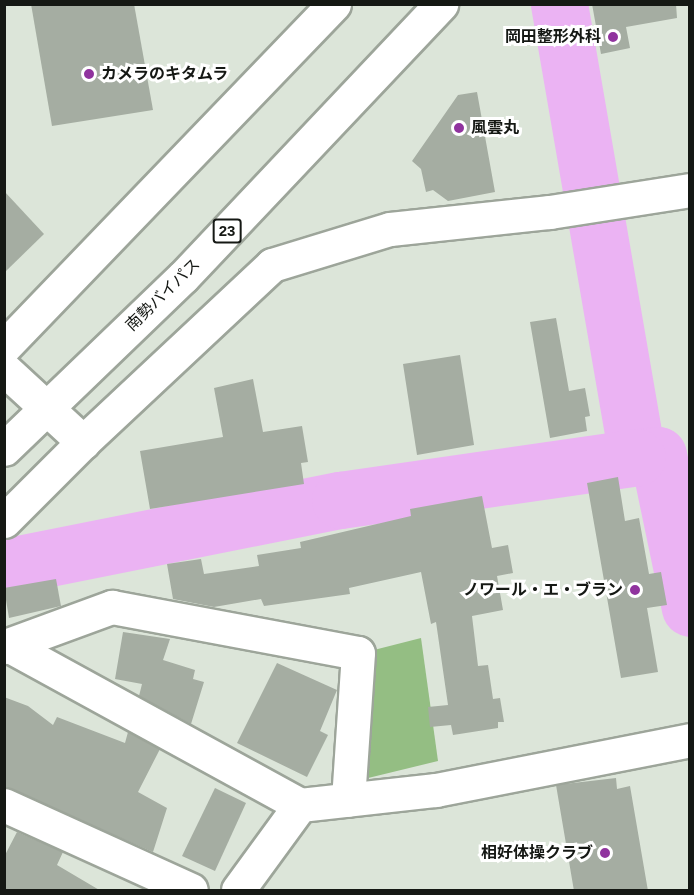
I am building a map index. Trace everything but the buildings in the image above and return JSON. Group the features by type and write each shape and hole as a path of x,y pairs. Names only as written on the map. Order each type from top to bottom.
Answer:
{"main road":[{"path":"4,347 334,4"},
{"name":"南勢バイパス","path":"4,449 183,277 441,4"},
{"path":"4,521 83,442 272,265 390,229 550,212 690,190"},
{"path":"4,369 83,442"},
{"path":"6,646 112,607 358,653 348,800"},
{"path":"6,646 300,805 436,790 690,740"},
{"path":"4,805 191,891"},
{"path":"238,891 300,805"}],"green space":[{"path":"421,638 438,761 364,779 370,651"}],"waterway":[{"path":"559,4 637,457 658,455 690,608"},
{"path":"4,567 340,500 637,457"}],"place":[{"name":"岡田整形外科","path":"613,37"},
{"name":"カメラのキタムラ","path":"89,74"},
{"name":"風雲丸","path":"459,128"},
{"name":"ノワール・エ・ブラン","path":"635,590"},
{"name":"相好体操クラブ","path":"605,853"}]}
